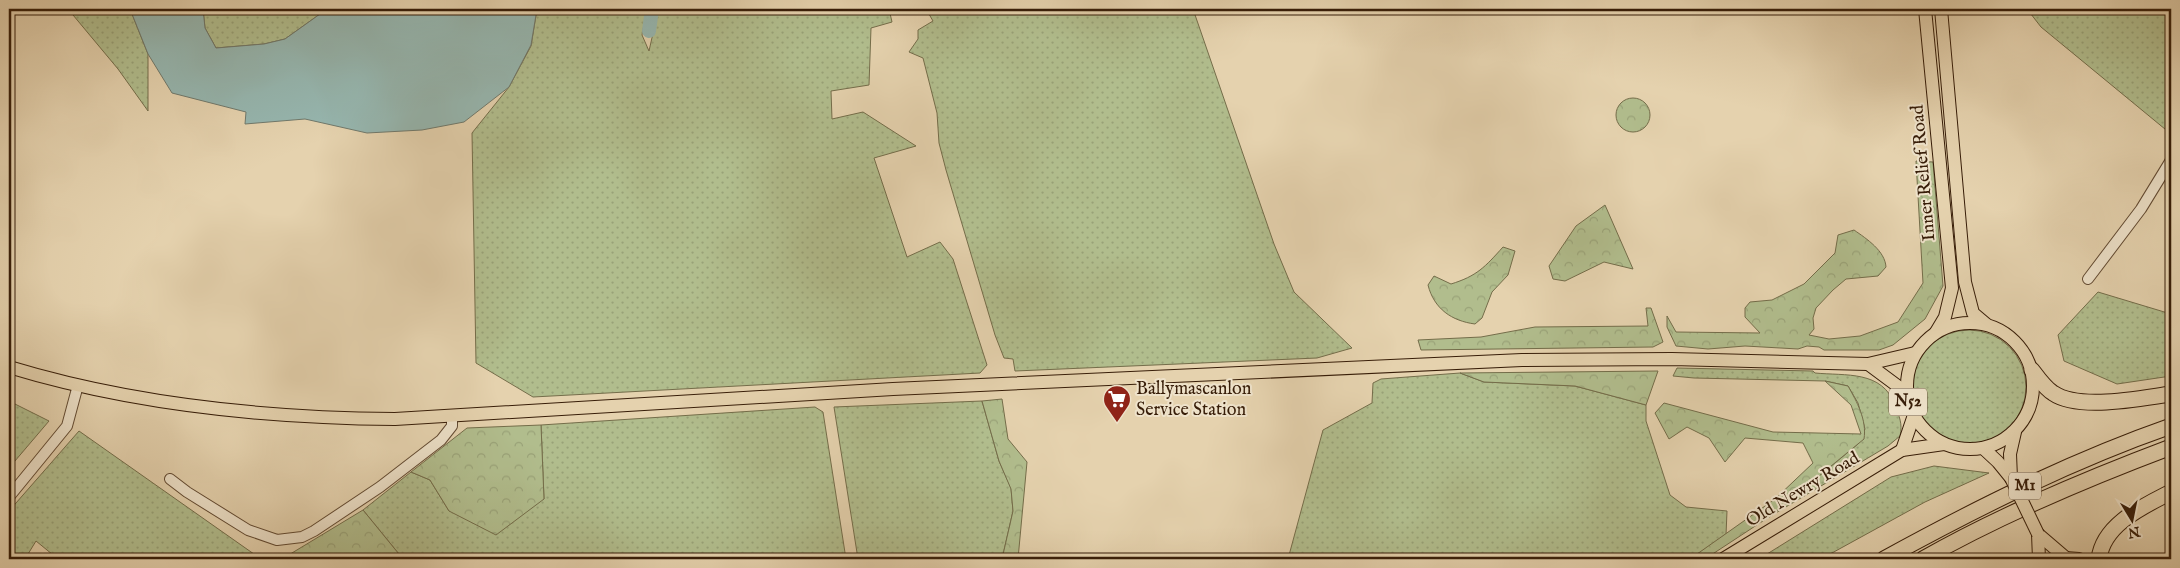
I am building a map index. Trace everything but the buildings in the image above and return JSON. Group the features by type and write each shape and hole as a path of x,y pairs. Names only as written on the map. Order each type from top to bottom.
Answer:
{"highway":[{"path":"2032,370 2053,393 2078,402 2111,401 2171,394"},
{"name":"M1","path":"1884,559 1964,515 2069,466 2171,426"},
{"name":"M1","path":"1923,559 2039,500 2109,470 2171,447"},
{"path":"2099,559 2106,540 2115,528 2132,514 2171,492"}],"main road":[{"name":"Inner Relief Road","path":"1925,9 1952,288 1944,317 1936,332"},
{"name":"Inner Relief Road","path":"1942,9 1965,282 1973,313 1986,324"},
{"name":"N52","path":"1956,324 1986,324 2008,335 2023,350 2032,370 2034,391 2026,418 2015,432 1996,444 1974,450 1954,448 1926,433 1914,415 1907,393 1908,370 1915,354 1926,340 1936,332 1956,324"},
{"path":"9,367 78,385 162,402 255,413 320,418 452,417 893,389 1522,360 1672,359 1868,364 1915,354"},
{"path":"1868,364 1907,393"},
{"path":"1902,450 1914,415"},
{"name":"N52","path":"2011,478 2010,454 2015,432"},
{"name":"Old Newry Road","path":"1723,559 1902,450 1944,444"},
{"name":"N52","path":"1983,448 2011,478 2038,534 2039,559"},
{"name":"N52","path":"2038,534 2068,559"}],"street":[{"path":"2089,277 2141,209 2171,160"},
{"path":"9,497 67,426 78,385"},
{"path":"170,480 248,530 277,540 302,537 380,487 442,440 452,426 452,417"}],"green space":[{"path":"68,9 130,9 148,54 148,111 118,69"},
{"path":"203,9 327,9 285,39 264,44 216,48 205,28"},
{"path":"537,9 647,9 642,35 649,51 657,9 889,9 892,22 871,28 869,85 831,91 832,119 863,112 916,146 874,158 907,257 940,242 953,259 987,365 980,373 533,397 476,363 472,133 509,87 531,46"},
{"path":"926,9 1193,9 1274,244 1294,292 1352,348 1317,358 1015,371 1013,359 1004,358 995,335 946,170 939,143 937,113 923,58 909,52 918,39 918,30 933,21"},
{"path":"2027,9 2171,9 2171,134 2041,27"},
{"path":"1633,98 1645,103 1650,115 1645,127 1633,132 1621,127 1616,115 1621,103"},
{"path":"1916,161 1933,162 1943,286 1925,319 1893,345 1879,350 1824,350 1819,347 1807,346 1798,349 1745,346 1708,349 1676,346 1667,327 1667,316 1676,332 1760,333 1745,317 1745,308 1750,302 1772,300 1804,284 1835,253 1838,235 1854,230 1870,241 1879,251 1886,267 1878,276 1846,279 1833,290 1816,308 1813,318 1814,329 1809,335 1829,339 1860,336 1898,322 1923,283"},
{"path":"1605,205 1633,269 1604,262 1565,281 1553,279 1549,266 1576,226"},
{"path":"1503,247 1515,251 1508,275 1492,292 1482,318 1475,324 1459,320 1439,307 1428,285 1434,276 1451,284 1468,278 1480,270"},
{"path":"2098,292 2171,314 2171,376 2117,384 2064,361 2058,335"},
{"path":"1646,308 1651,308 1663,342 1653,347 1421,350 1418,340 1481,337 1535,327 1648,326"},
{"path":"1969,330 1991,335 2009,347 2021,365 2026,387 2021,409 2009,427 1991,439 1969,444 1947,439 1929,427 1917,409 1912,387 1917,365 1929,347 1947,335"},
{"path":"1677,368 1813,371 1815,373 1851,375 1872,380 1889,394 1895,405 1900,420 1900,436 1888,446 1769,517 1858,444 1865,429 1858,403 1848,386 1825,381 1673,376"},
{"path":"1658,371 1646,405 1575,386 1484,382 1460,373"},
{"path":"1460,373 1484,382 1575,386 1646,405 1646,421 1670,495 1686,507 1727,511 1726,535 1690,559 1288,559 1323,430 1372,403 1373,383 1381,379"},
{"path":"1825,381 1848,386 1863,418 1864,439 1769,517 1705,559 1690,559 1775,499 1813,463 1803,443 1745,438 1725,462 1709,438 1687,427 1669,439 1655,413 1664,403 1773,432 1861,434 1851,405"},
{"path":"1002,399 1008,439 1027,462 1018,559 1002,559 1013,511 1011,489 999,461 982,401"},
{"path":"9,401 49,421 9,468"},
{"path":"982,401 999,461 1011,488 1013,511 1002,559 858,559 834,407"},
{"path":"815,407 823,412 846,559 403,559 363,510 411,472 430,480 449,511 544,499 541,425"},
{"path":"541,425 544,499 496,535 449,511 430,480 411,472 467,428"},
{"path":"79,431 261,559 58,559 36,541 25,559 9,559 9,511"},
{"path":"1934,466 1989,473 1925,502 1821,559 1759,559 1891,477"},
{"path":"363,510 403,559 282,559"}],"water":[{"path":"130,9 203,9 205,28 216,48 264,44 285,39 327,9 537,9 531,45 509,87 464,122 422,130 367,133 305,119 245,124 246,112 172,93 148,54"}],"waterway":[{"path":"649,31 652,9"}],"place":[{"name":"Ballymascanlon Service Station","path":"1117,423"}]}
